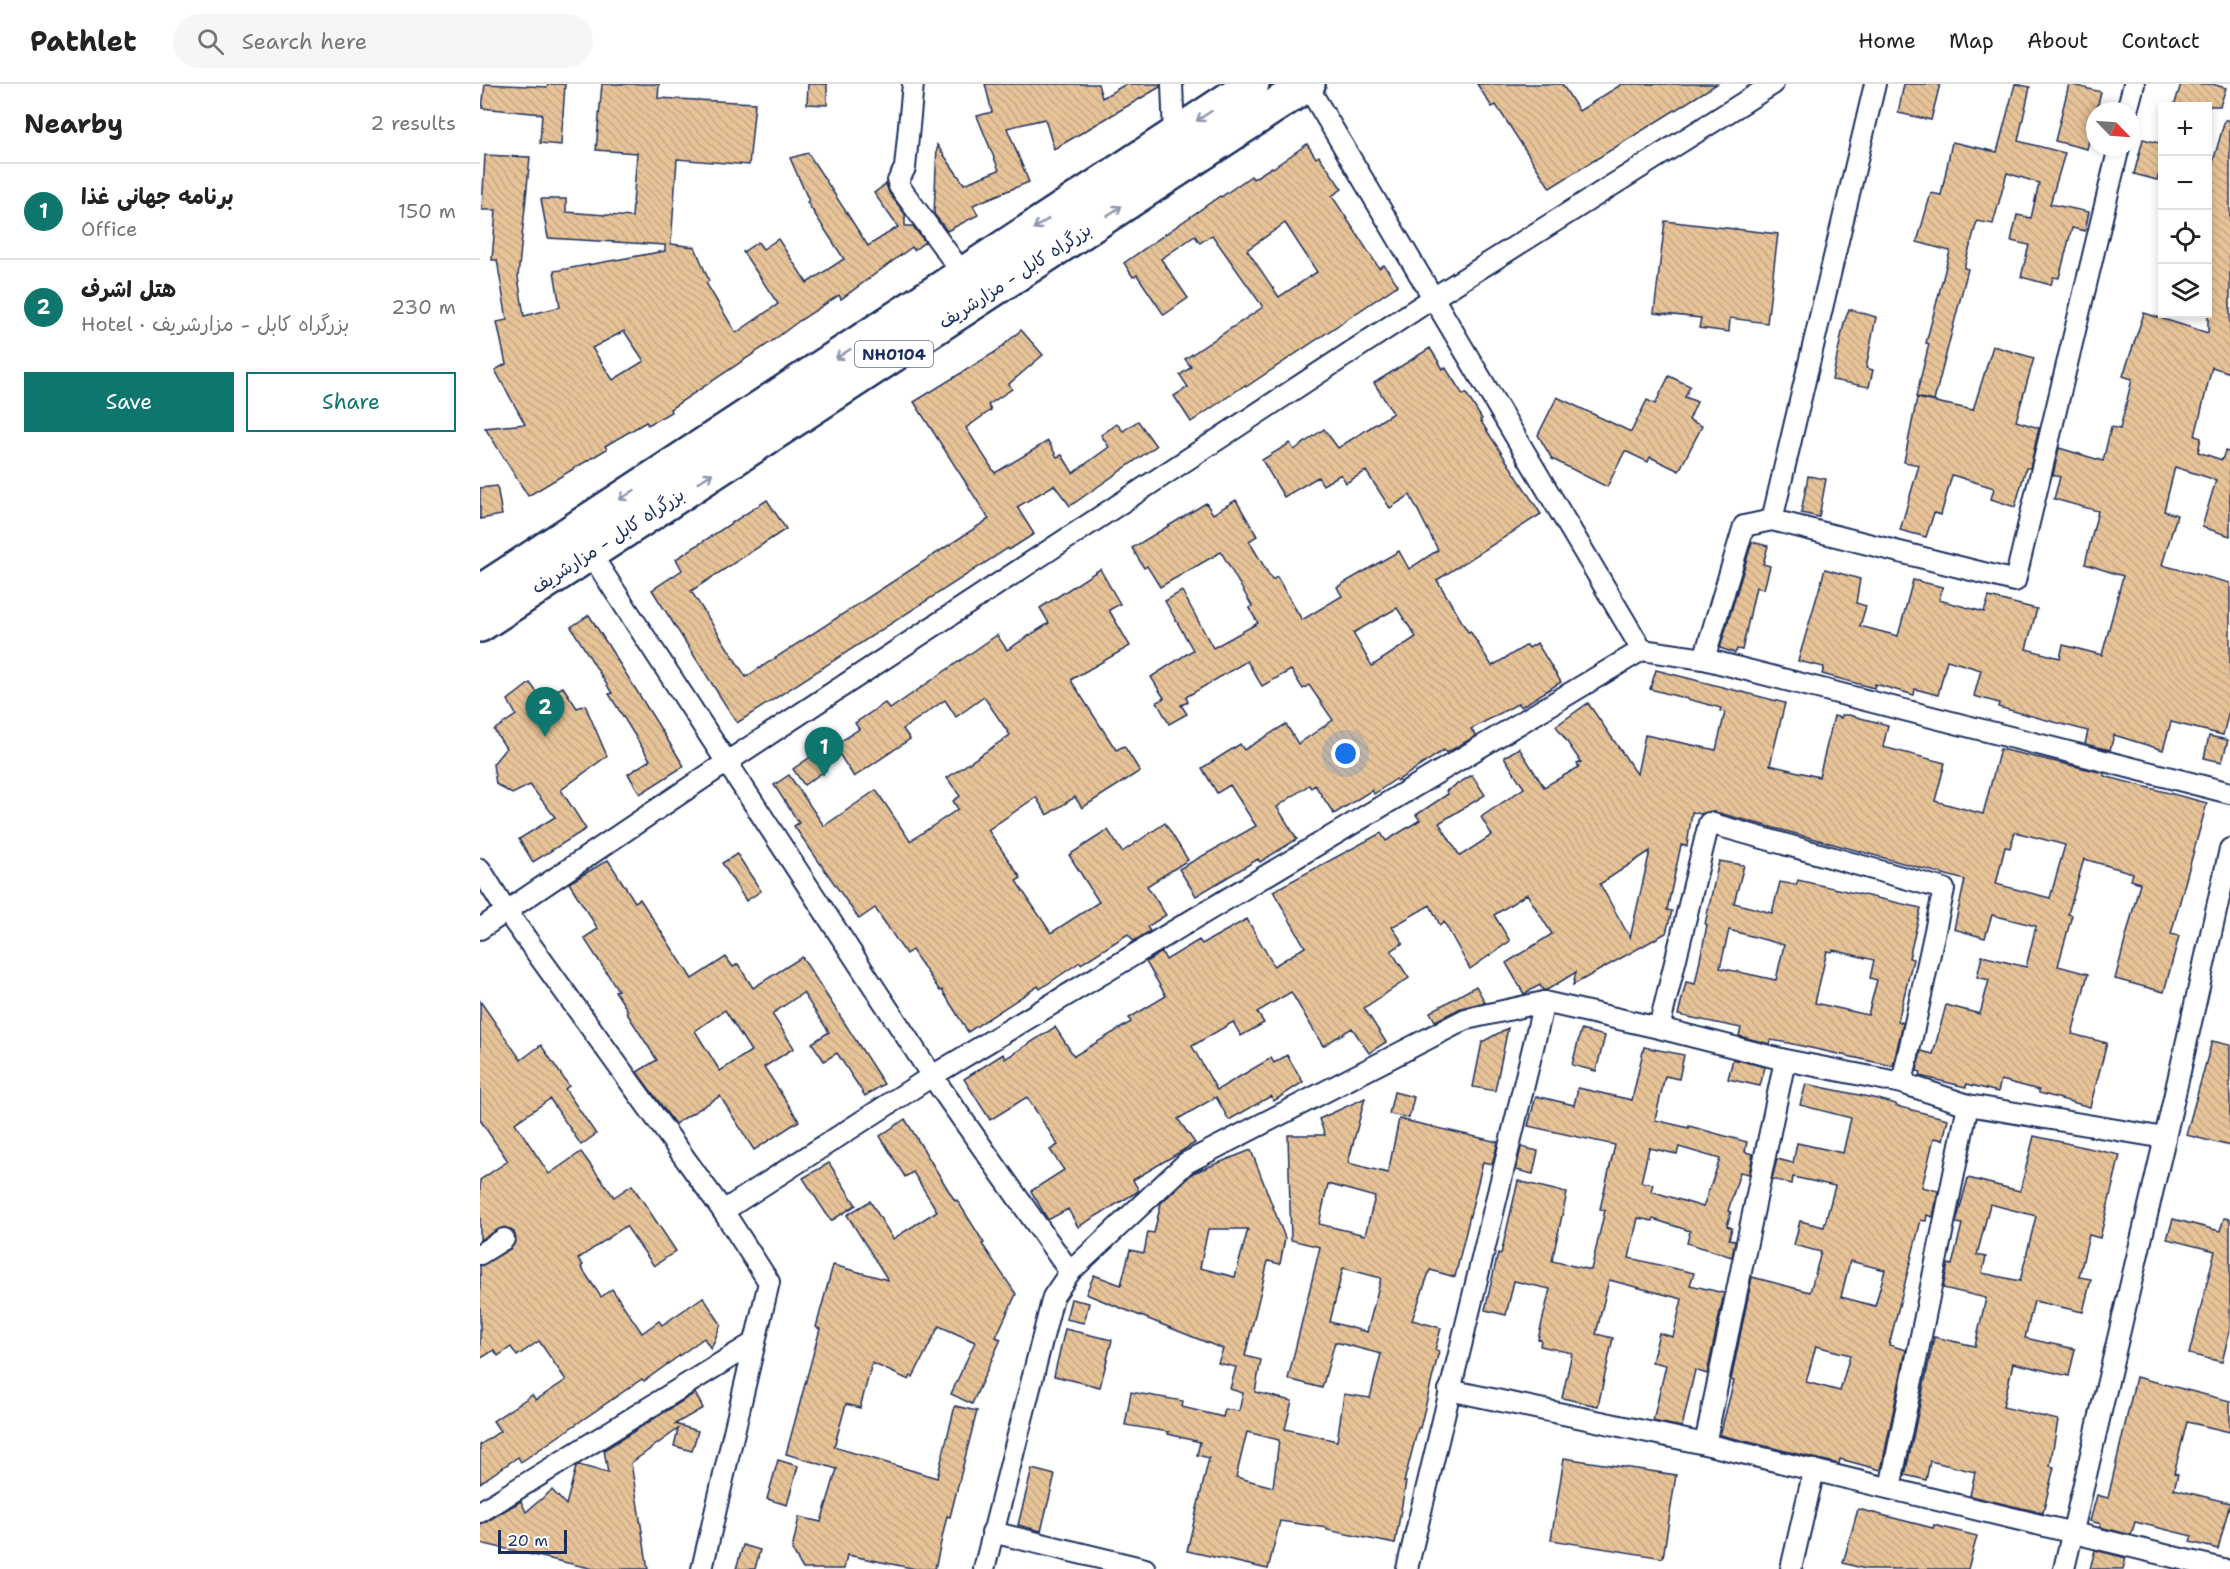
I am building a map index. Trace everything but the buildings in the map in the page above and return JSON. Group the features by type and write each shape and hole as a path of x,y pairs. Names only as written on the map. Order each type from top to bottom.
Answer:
{"highway":[{"name":"بزرگراه کابل - مزارشریف","path":"480,592 1252,84"},
{"name":"بزرگراه کابل - مزارشریف","path":"480,625 1307,85"}],"street":[{"path":"913,84 905,168 898,181 899,186 963,274"},
{"path":"1172,84 1174,136"},
{"path":"480,929 727,762 1433,298 1773,84"},
{"path":"1772,520 1875,84"},
{"path":"2129,102 2134,84"},
{"path":"1307,85 1642,650"},
{"path":"1704,659 1744,526 1772,520 2015,581 2117,156"},
{"path":"590,553 932,1076 1070,1272"},
{"path":"723,1210 932,1076 1642,650 1704,659 2230,794"},
{"path":"1659,1028 1709,823 1944,889 1902,1083"},
{"path":"2064,1569 2230,849"},
{"path":"480,869 507,912 723,1210 769,1282 702,1569"},
{"path":"984,1569 1053,1297 1070,1272 1186,1163 1466,1019 1544,1002 1785,1060 1902,1083 1968,1104 2165,1138"},
{"path":"1407,1569 1544,1002"},
{"path":"1706,1444 1785,1060"},
{"path":"1890,1488 1968,1104"},
{"path":"480,1254 504,1239"},
{"path":"480,1512 755,1342"},
{"path":"1449,1390 1706,1444 2223,1569"},
{"path":"1791,1569 1814,1470"},
{"path":"992,1532 1145,1569"}],"place":[{"name":"هتل اشرف","path":"545,737"},
{"name":"برنامه جهانی غذا","path":"824,777"}]}
